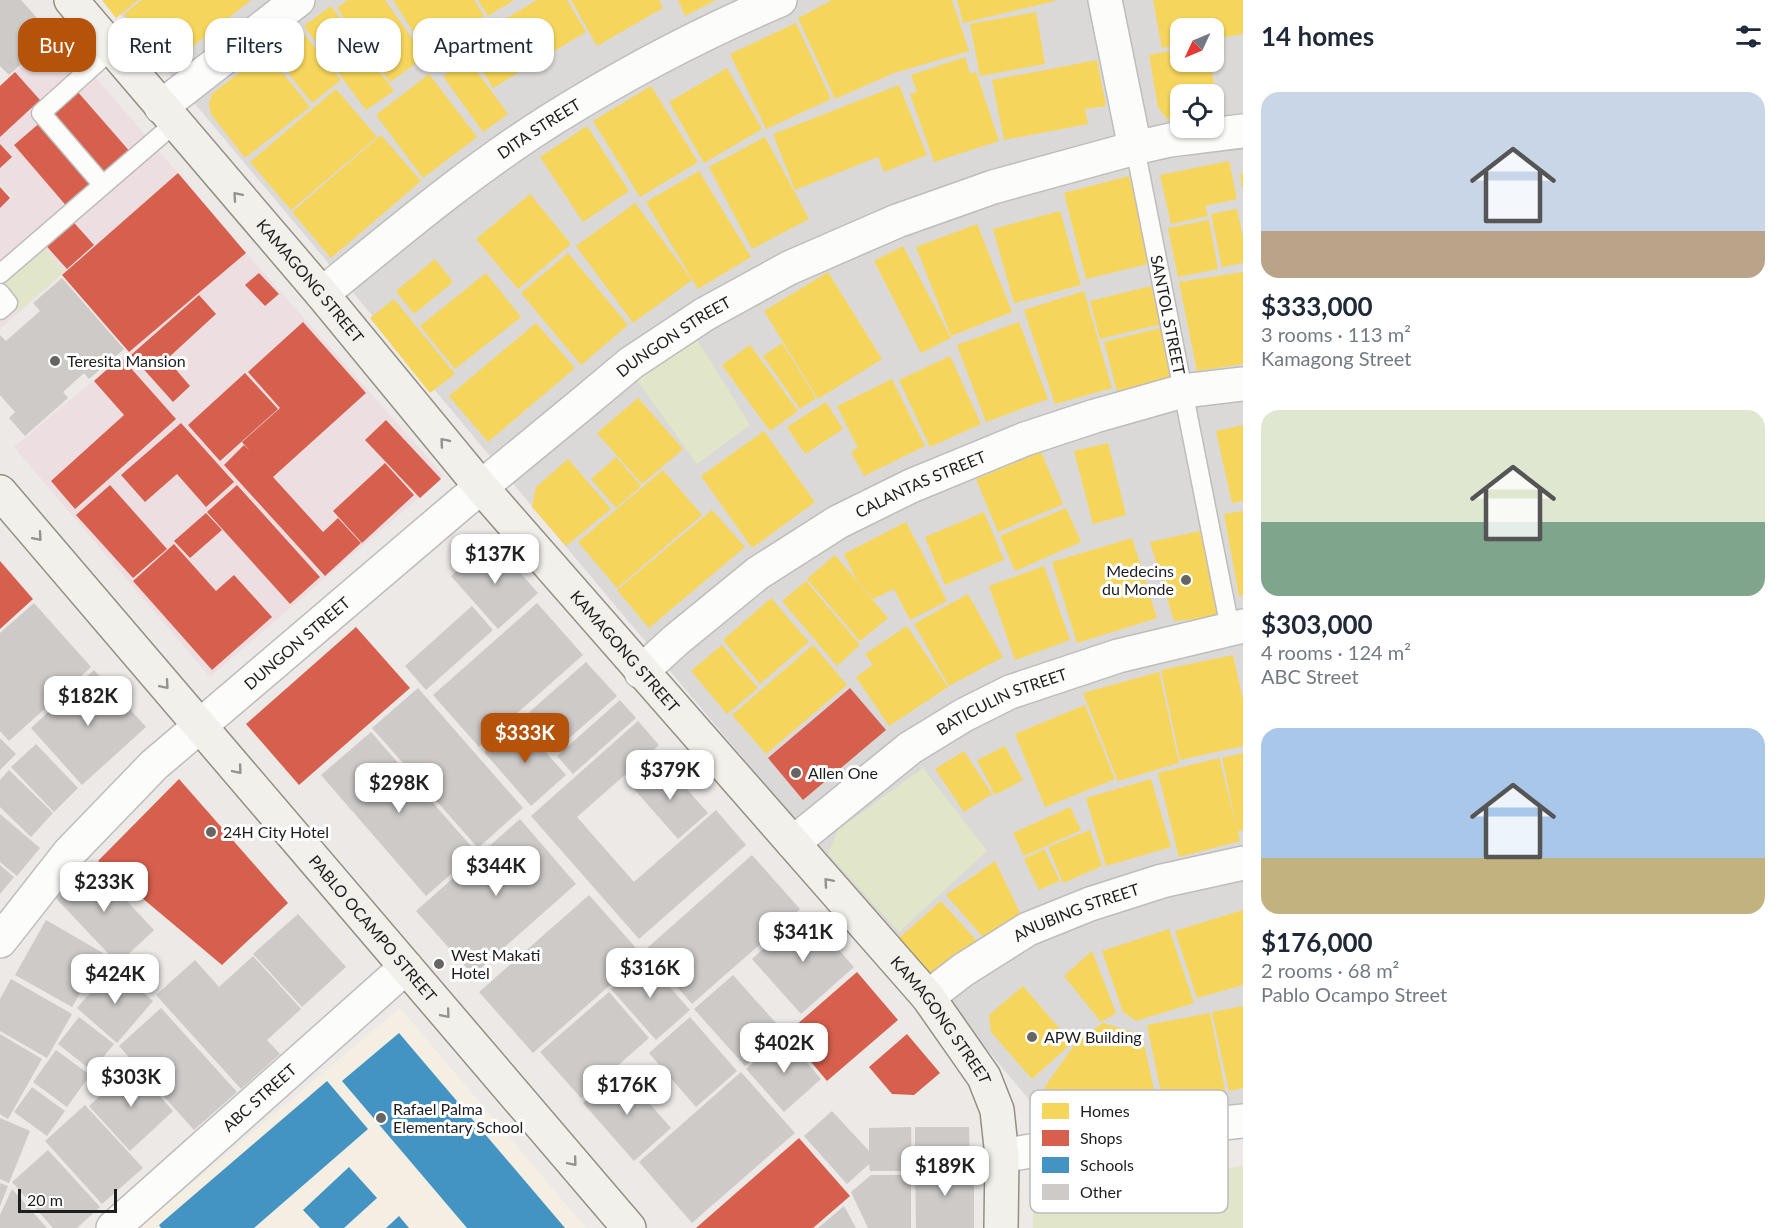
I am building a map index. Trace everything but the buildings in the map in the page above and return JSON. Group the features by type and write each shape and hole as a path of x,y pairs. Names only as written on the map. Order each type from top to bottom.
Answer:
{"main road":[{"name":"KAMAGONG STREET","path":"71,0 108,44"},
{"name":"KAMAGONG STREET","path":"132,72 322,294 481,487 928,997 984,1077 997,1110 1002,1156 1001,1228"},
{"name":"PABLO OCAMPO STREET","path":"0,492 629,1228"}],"street":[{"path":"168,115 298,0"},
{"name":"DITA STREET","path":"322,294 453,188 553,118 716,27 780,0"},
{"name":"SANTOL STREET","path":"1106,0 1135,148"},
{"name":"DUNGON STREET","path":"0,941 69,852 147,772 481,487 631,363 705,314 789,268 897,221 993,186 1170,140 1243,131"},
{"name":"CALANTAS STREET","path":"641,672 676,640 758,573 838,522 911,486 1025,439 1183,391 1243,384"},
{"name":"BATICULIN STREET","path":"793,843 910,748 964,715 1010,692 1118,656 1237,627"},
{"name":"ANUBING STREET","path":"928,997 963,970 1028,929 1090,904 1162,881 1243,863"},
{"name":"ABC STREET","path":"112,1228 406,967"},
{"path":"1228,1122 1243,1120"},
{"path":"1002,1156 1030,1151"}],"lane":[{"path":"102,184 41,112 108,53"},
{"path":"0,273 102,184 168,115"},
{"name":"SANTOL STREET","path":"1135,148 1183,391 1237,627"},
{"path":"0,293 8,303 0,310"}],"shaded area":[{"path":"108,0 1243,0 1243,1103 1228,1105 1228,1090 1030,1090 1030,1101 168,72 193,72 193,18 123,18"},
{"path":"18,70 18,72 91,72 178,173 0,329 0,208 12,197 0,184 0,86"},
{"path":"246,253 444,476 210,677 14,447"},
{"name":"Rafael Palma Elementary School","path":"400,1008 586,1228 139,1228"}],"green space":[{"path":"44,248 64,272 18,312 0,291 0,286"},
{"path":"695,336 750,425 697,464 634,376"},
{"path":"923,768 987,851 899,932 828,854 838,830"},
{"path":"1243,1166 1243,1228 1033,1228 1033,1213 1228,1213 1228,1168"}],"place":[{"name":"Teresita Mansion","path":"55,361"},
{"name":"Medecins du Monde","path":"1186,580"},
{"name":"Allen One","path":"796,773"},
{"name":"24H City Hotel","path":"211,832"},
{"name":"West Makati Hotel","path":"439,964"},
{"name":"APW Building","path":"1032,1037"},
{"name":"Rafael Palma Elementary School","path":"381,1118"}]}
